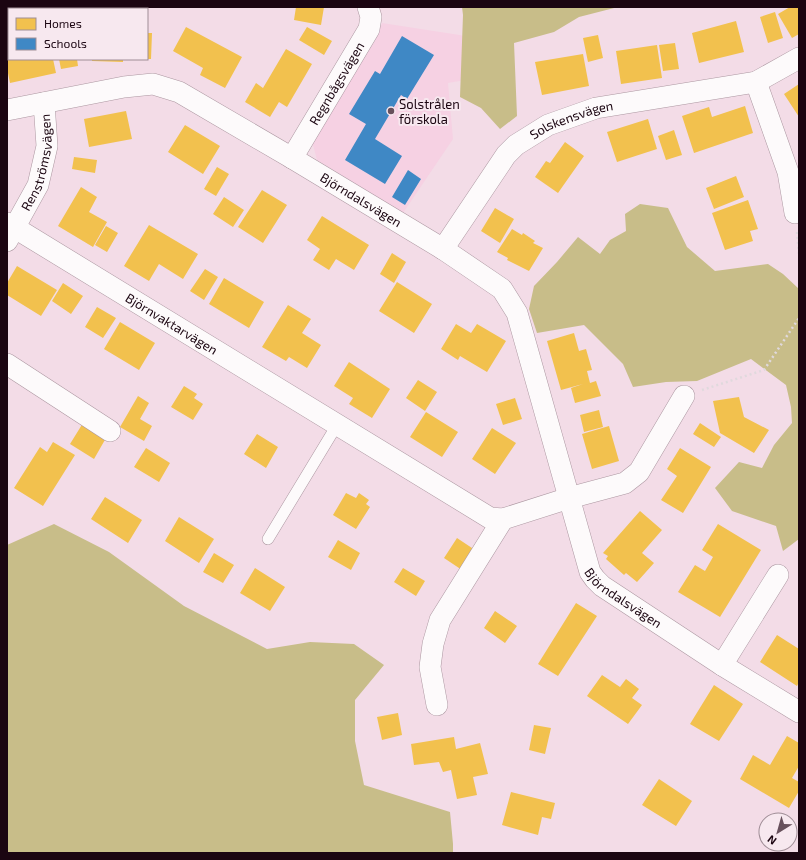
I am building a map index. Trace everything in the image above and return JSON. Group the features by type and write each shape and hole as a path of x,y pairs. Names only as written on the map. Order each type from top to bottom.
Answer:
{"street":[{"name":"Regnbågsvägen","path":"292,158 369,29 371,17 368,7"},
{"name":"Solskensvägen","path":"443,249 506,155 516,145 548,125 596,108 756,82 799,58"},
{"path":"756,82 788,172 795,213"},
{"name":"Björndalsvägen","path":"7,110 124,87 153,84 179,92 443,249 502,289 517,313 590,572 602,586 722,665 799,712"},
{"name":"Renströmsvägen","path":"10,230 38,185 47,146 44,103"},
{"name":"Björnvaktarvägen","path":"10,230 490,518 503,519"},
{"path":"7,364 110,430"},
{"path":"437,705 430,667 433,644 440,620 503,519 568,498 625,483 639,472 684,396"},
{"path":"722,665 778,575"}],"lane":[{"path":"268,539 337,425"}],"path":[{"path":"684,396 764,370 799,318"}],"shaded area":[{"path":"462,7 618,7 579,17 554,32 514,43 517,116 500,129 481,108 460,97"},
{"name":"Solstrålen förskola","path":"382,23 466,36 471,79 448,83 453,139 403,213 317,160 312,141 375,41"},
{"path":"640,204 668,208 687,247 715,271 768,264 783,274 799,289 799,539 783,551 776,526 732,511 715,488 739,462 762,468 774,445 792,423 791,407 786,385 751,359 697,381 666,382 633,387 623,364 584,325 537,333 529,309 534,286 578,237 600,254 610,240 626,231 625,214"},
{"path":"54,524 109,552 184,606 267,649 310,642 354,644 384,665 355,700 355,741 364,785 450,812 453,853 7,853 7,545"}],"building: Homes":[{"path":"296,7 324,7 321,25 294,20"},
{"path":"790,7 799,7 799,34 792,38 778,14"},
{"path":"775,12 783,38 768,43 760,17"},
{"path":"736,21 744,52 699,63 692,33"},
{"path":"186,27 242,57 225,88 200,75 203,68 173,51"},
{"path":"307,27 332,41 324,55 299,40"},
{"path":"148,33 152,33 151,59 148,59"},
{"path":"598,35 603,58 588,62 583,38"},
{"path":"8,37 8,60 53,60 56,73 10,83 7,68"},
{"path":"675,43 679,69 663,71 659,45"},
{"path":"657,45 662,78 621,84 616,51"},
{"path":"286,49 312,64 287,107 279,102 270,117 245,102 256,83 263,88"},
{"path":"583,54 589,86 542,95 535,62"},
{"path":"59,60 77,60 78,66 61,69"},
{"path":"123,60 123,62 92,61"},
{"path":"799,84 799,117 784,94"},
{"path":"745,106 753,133 694,153 682,116 709,107 712,117"},
{"path":"126,111 132,139 89,147 84,119"},
{"path":"648,119 657,149 617,162 607,132"},
{"path":"185,125 220,146 203,174 168,152"},
{"path":"674,130 682,155 666,160 658,136"},
{"path":"565,142 584,156 558,193 535,177 546,161 550,163"},
{"path":"74,157 97,160 95,173 72,169"},
{"path":"217,167 229,174 216,196 204,189"},
{"path":"736,176 744,197 714,209 706,188"},
{"path":"81,187 97,197 89,212 107,222 93,247 58,226"},
{"path":"262,190 287,205 263,243 238,227"},
{"path":"224,197 244,210 233,227 213,214"},
{"path":"748,200 758,229 750,231 753,241 725,250 712,213"},
{"path":"495,208 514,219 500,243 481,231"},
{"path":"322,216 369,245 354,270 336,259 329,270 313,260 320,249 307,240"},
{"path":"149,225 198,254 183,279 159,264 149,281 124,266"},
{"path":"106,226 118,233 107,252 95,245"},
{"path":"512,229 522,235 523,233 535,241 533,243 543,248 529,271 507,260 508,258 497,252"},
{"path":"392,253 406,262 394,283 380,274"},
{"path":"17,266 57,290 41,316 7,295 7,283"},
{"path":"205,269 218,277 204,300 190,291"},
{"path":"224,278 264,302 249,328 209,304"},
{"path":"397,282 432,304 414,333 379,311"},
{"path":"63,283 83,296 71,314 52,301"},
{"path":"288,305 311,319 302,333 321,345 307,368 289,357 286,361 262,347"},
{"path":"97,307 116,318 103,338 85,327"},
{"path":"120,322 155,343 139,370 104,349"},
{"path":"456,324 471,333 477,324 506,341 487,372 460,356 458,360 441,349"},
{"path":"574,333 579,351 586,349 592,370 587,371 590,383 596,381 601,396 575,403 571,388 583,384 561,390 547,341"},
{"path":"349,362 390,389 372,418 349,404 353,398 334,386"},
{"path":"418,380 437,392 425,411 406,398"},
{"path":"184,386 197,394 194,398 203,404 193,420 171,407"},
{"path":"138,396 149,403 140,419 152,426 144,441 120,427"},
{"path":"739,397 744,417 769,430 754,453 720,433 713,401"},
{"path":"515,398 522,419 503,425 496,404"},
{"path":"599,410 603,427 584,432 580,415"},
{"path":"426,412 458,432 442,457 410,437"},
{"path":"83,423 106,438 94,459 70,444"},
{"path":"700,423 721,437 714,447 693,434"},
{"path":"609,426 619,461 592,469 582,434"},
{"path":"492,428 516,443 495,474 472,459"},
{"path":"257,434 278,447 266,468 244,454"},
{"path":"53,442 75,455 43,506 14,488 40,447 47,452"},
{"path":"146,448 170,463 159,482 134,467"},
{"path":"680,448 711,467 683,513 661,500 677,476 667,469"},
{"path":"346,493 356,498 359,493 369,500 366,504 370,507 356,529 333,515"},
{"path":"105,497 142,520 128,543 91,519"},
{"path":"640,511 662,530 642,553 654,563 637,582 626,573 624,575 606,559 608,556 603,553"},
{"path":"179,517 214,539 199,563 165,541"},
{"path":"718,524 761,550 720,617 678,592 695,565 705,571 713,557 702,550"},
{"path":"457,538 475,550 462,570 444,558"},
{"path":"338,540 360,553 351,570 328,557"},
{"path":"214,553 234,565 223,583 203,572"},
{"path":"255,568 285,587 270,611 240,593"},
{"path":"403,568 425,581 416,596 394,582"},
{"path":"576,603 597,616 558,676 538,664"},
{"path":"495,611 517,626 505,643 484,628"},
{"path":"777,635 799,649 799,682 797,686 760,662"},
{"path":"602,675 620,687 626,679 639,689 632,698 642,705 628,724 587,696"},
{"path":"714,685 743,704 719,741 690,724"},
{"path":"398,713 402,735 382,740 377,717"},
{"path":"534,725 551,728 545,754 529,750"},
{"path":"787,736 799,743 799,766 792,778 799,782 799,791 789,808 740,779 753,755 770,765"},
{"path":"454,737 456,749 480,743 488,774 473,777 477,795 457,799 451,770 443,772 439,762 414,765 411,744"},
{"path":"659,779 692,801 676,826 642,805"},
{"path":"511,792 555,803 551,819 542,817 538,835 502,825"}],"building: Schools":[{"path":"402,36 434,55 407,99 401,95 375,139 402,156 385,184 345,160 366,124 349,114 375,71 380,74"},
{"path":"408,170 421,179 405,205 392,197"}],"place":[{"name":"Solstrålen förskola","path":"391,111"}]}
